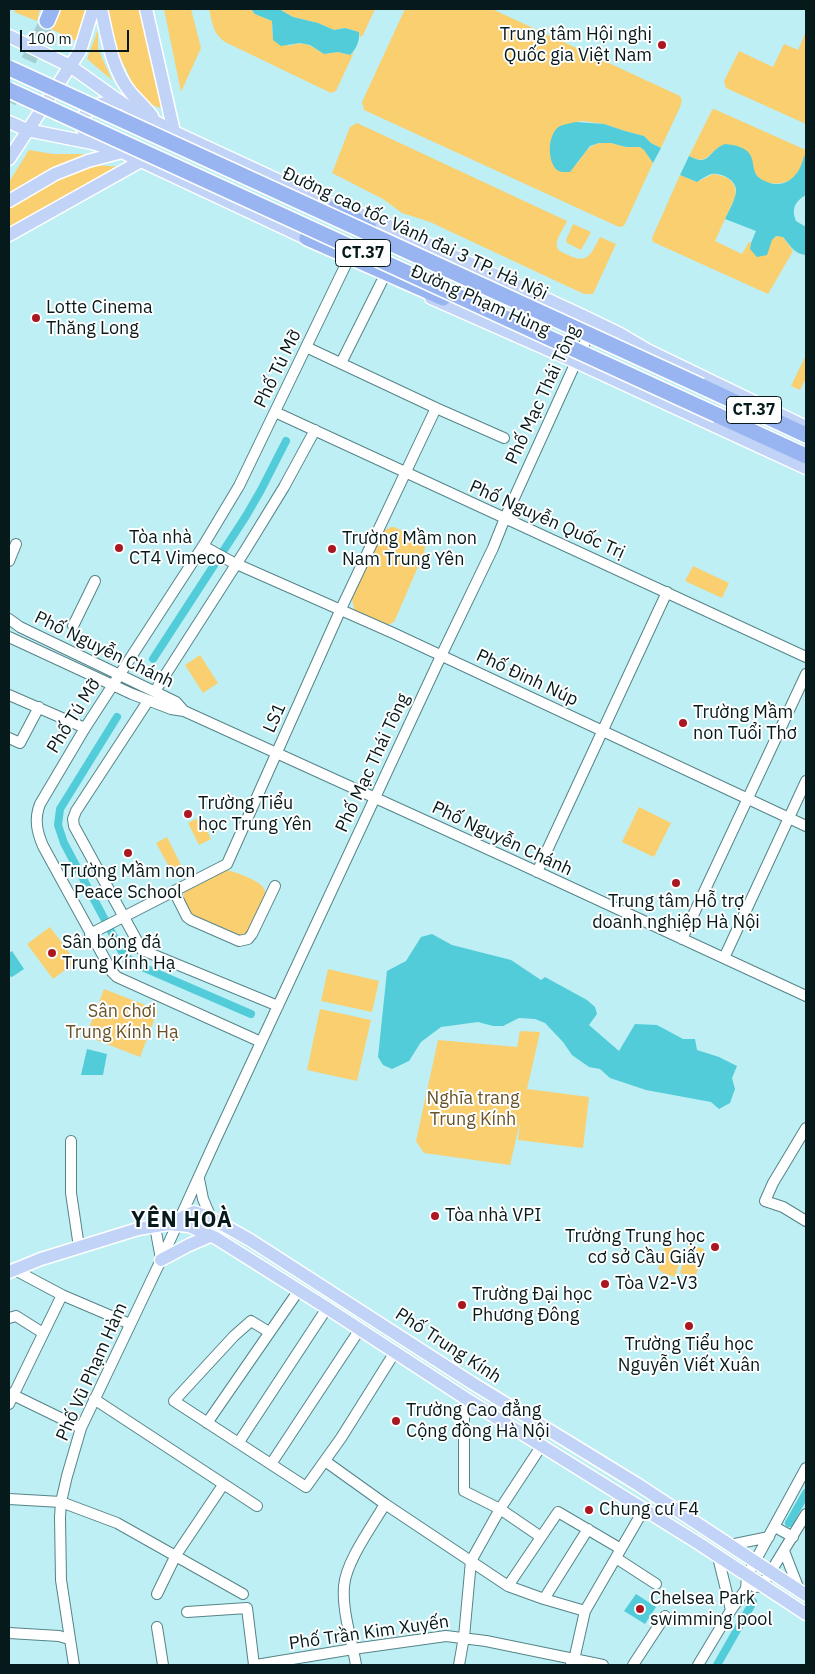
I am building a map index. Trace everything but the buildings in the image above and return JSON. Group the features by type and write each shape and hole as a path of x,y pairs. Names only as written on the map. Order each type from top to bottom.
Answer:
{"highway":[{"name":"Đường cao tốc Vành đai 3 TP. Hà Nội","path":"9,68 806,435"},
{"name":"CT.37","path":"9,90 806,456"},
{"path":"336,207 366,226 574,320 701,386"},
{"path":"307,238 685,408 717,415"}],"main road":[{"path":"9,159 80,51 93,9"},
{"path":"102,9 110,45 122,77 130,92 159,123"},
{"path":"146,9 174,132"},
{"name":"Đường Phạm Hùng","path":"9,36 70,66 122,104 174,132 336,207 370,217 595,321 647,350 806,427"},
{"path":"92,142 82,126 84,114 93,106 122,104"},
{"name":"Đường Phạm Hùng","path":"9,122 27,130 92,142 122,152 307,238 384,277 576,362 806,468"},
{"path":"9,201 55,174 88,161 122,152"},
{"path":"9,235 141,161"},
{"name":"Phố Trung Kính","path":"12,1271 41,1259 79,1247 150,1226 175,1222 194,1212 211,1218 308,1276 472,1383 636,1484 803,1594"},
{"name":"Phố Trung Kính","path":"175,1222 210,1236 299,1290 468,1400 644,1509 806,1614"},
{"path":"162,1260 189,1244 210,1236"}],"street":[{"name":"Phố Tú Mỡ","path":"261,1042 117,977 107,966 95,931 44,846 38,832 37,819 40,804 85,728 112,685 207,548 240,486 348,260"},
{"path":"342,363 384,277"},
{"name":"Phố Mạc Thái Tông","path":"175,1222 199,1178 493,548 595,321"},
{"path":"306,347 504,438"},
{"name":"LS1","path":"95,931 227,864 340,611 436,408"},
{"name":"Phố Nguyễn Quốc Trị","path":"275,412 806,657"},
{"path":"155,691 284,487 314,430"},
{"path":"10,556 16,544"},
{"name":"Phố Đinh Núp","path":"207,548 234,564 393,633 806,826"},
{"path":"73,626 94,582"},
{"path":"537,872 667,592"},
{"name":"Phố Nguyễn Chánh","path":"9,619 20,627 176,702 184,712"},
{"path":"9,625 20,627"},
{"name":"Phố Nguyễn Chánh","path":"11,635 112,685 148,701 184,712 277,753 806,996"},
{"path":"682,939 806,674"},
{"path":"9,695 85,728"},
{"path":"148,701 76,811 73,819 76,828 120,919 145,952 278,1006"},
{"path":"9,738 20,743 39,707"},
{"path":"724,958 806,781"},
{"path":"174,891 191,920 239,941 248,939 252,934 275,886"},
{"path":"806,1128 773,1183 766,1201 781,1211 806,1220"},
{"path":"71,1141 71,1193 79,1247"},
{"path":"199,1178 203,1199 211,1218"},
{"name":"Phố Vũ Phạm Hàm","path":"74,1665 60,1559 62,1502 81,1428 162,1260 175,1222"},
{"path":"150,1226 156,1232 162,1260"},
{"path":"12,1271 130,1324"},
{"path":"207,1423 299,1290"},
{"path":"62,1295 10,1397 81,1428"},
{"path":"239,1442 327,1308"},
{"path":"9,1318 16,1316 43,1333"},
{"path":"269,1332 251,1321 234,1336 174,1401 306,1487 395,1352"},
{"path":"271,1464 360,1329"},
{"path":"94,1399 257,1506"},
{"path":"468,1400 464,1409 464,1490 500,1509 541,1537"},
{"path":"459,1665 464,1637 471,1561 500,1509 542,1445"},
{"path":"325,1460 385,1504 508,1586 585,1611"},
{"path":"698,1665 746,1589 747,1576 806,1468"},
{"path":"157,1594 176,1556 223,1485"},
{"path":"9,1499 62,1502 117,1522 243,1594"},
{"path":"356,1665 344,1585 351,1562 385,1504"},
{"path":"572,1662 585,1611 644,1509"},
{"path":"508,1586 558,1512 621,1549"},
{"path":"746,1589 762,1586 806,1514"},
{"path":"775,1527 793,1537"},
{"path":"544,1599 588,1529"},
{"path":"730,1546 769,1537"},
{"path":"784,1551 803,1594"},
{"path":"718,1557 731,1610"},
{"path":"616,1558 656,1584"},
{"path":"187,1612 247,1608 255,1665"},
{"path":"633,1665 665,1616"},
{"path":"156,1627 163,1665"},
{"path":"9,1633 59,1636 70,1639"},
{"name":"Phố Trần Kim Xuyến","path":"255,1665 446,1636 464,1637 572,1662 603,1665"}],"green space":[{"path":"16,9 40,9 37,21 14,12"},
{"path":"57,9 87,9 76,41 49,28"},
{"path":"109,9 142,9 165,109 146,101 134,86 110,33"},
{"path":"164,9 191,9 201,48 181,92"},
{"path":"209,9 251,9 255,14 272,21 272,33 289,46 304,44 324,54 338,52 350,55 354,52 336,91 331,93 225,42 215,31"},
{"path":"279,9 375,9 363,35 360,37 359,32 345,28 334,30 318,23 293,17"},
{"path":"405,9 492,9 680,96 682,101 680,107 661,148 651,143 644,136 604,124 583,121 576,122 551,146 555,168 578,163 587,150 595,144 605,142 644,149 653,163 624,226 619,227 364,110 362,102"},
{"path":"98,30 98,49 112,80 87,59"},
{"path":"806,31 806,124 726,88 724,81 739,51 773,67 784,44 798,50"},
{"path":"714,109 806,150 806,157 804,156 796,175 791,180 777,184 763,181 753,169 746,152 736,146 721,146 703,159 689,156"},
{"path":"357,123 567,221 558,237 557,244 558,250 563,253 579,259 587,257 600,237 616,244 593,294 584,294 430,222 402,213 383,199 332,173 350,127"},
{"path":"29,150 53,154 95,154 69,161 9,195 9,182"},
{"path":"95,165 121,167 9,232 9,207 29,193 71,171"},
{"path":"713,174 727,178 735,187 735,197 715,241 742,254 749,242 751,243 750,249 772,240 776,236 783,237 793,251 768,294 653,242 652,238 680,175 697,182"},
{"path":"573,224 591,232 581,250 567,243 566,240"},
{"path":"806,355 806,378 800,390 791,386"},
{"path":"391,527 419,539 425,546 424,553 394,622 388,625 357,613 352,599 383,531"},
{"path":"693,566 729,583 722,598 685,581"},
{"path":"200,655 218,683 203,693 185,665"},
{"path":"639,807 671,823 654,857 622,842"},
{"path":"200,817 211,839 199,845 188,823"},
{"path":"167,837 183,869 173,874 156,843"},
{"path":"224,870 251,879 260,884 265,890 265,895 247,933 244,935 238,935 210,925 192,914 186,907 184,899 185,889"},
{"name":"Sân bóng đá Trung Kính Hạ","path":"50,927 76,962 53,979 27,944"},
{"path":"328,969 379,981 372,1012 321,1001"},
{"name":"Sân chơi Trung Kính Hạ","path":"104,989 158,1010 140,1057 86,1036"},
{"path":"320,1009 371,1020 357,1081 307,1070"},
{"name":"Nghĩa trang Trung Kính","path":"520,1031 540,1032 527,1089 589,1097 583,1148 518,1140 520,1122 510,1165 424,1153 416,1141 438,1040 517,1047"},
{"path":"689,1244 704,1249 695,1278 680,1273"},
{"path":"665,1245 683,1251 675,1277 658,1269"}],"water":[{"path":"251,9 279,9 293,17 318,23 334,30 345,28 359,32 358,42 350,55 338,52 324,54 310,45 300,43 281,46 273,40 272,21 255,14"},
{"path":"576,122 604,124 644,136 651,143 661,148 653,163 640,147 599,143 590,146 570,172 557,170 551,158 551,139 556,129 560,126"},
{"path":"725,144 745,149 752,159 754,171 758,177 774,184 787,182 793,177 798,172 804,156 806,157 806,195 795,206 794,213 796,221 806,227 806,255 795,251 783,237 776,236 772,240 767,255 757,257 750,249 756,231 725,219 735,196 736,189 733,182 719,174 711,174 697,182 680,175 689,156 701,160 705,159"},
{"path":"432,934 452,945 511,960 541,980 545,977 587,1000 595,1007 597,1014 589,1025 619,1051 635,1024 657,1025 683,1039 695,1039 697,1050 719,1057 737,1066 732,1078 735,1089 730,1103 719,1109 711,1102 646,1090 610,1078 600,1069 589,1067 572,1055 563,1042 545,1023 535,1019 519,1018 503,1026 493,1026 478,1022 441,1027 421,1042 409,1061 392,1069 383,1065 378,1057 387,971 406,961 421,937"},
{"path":"12,951 24,969 12,977 9,976 9,953"},
{"path":"87,1049 107,1054 103,1075 81,1075"},
{"name":"Chelsea Park swimming pool","path":"636,1594 656,1607 645,1624 624,1611"}],"waterway":[{"path":"153,659 246,516 286,441"},
{"path":"117,717 60,809 58,825 64,843 122,952 133,963 251,1014"},
{"path":"789,1523 806,1493"},
{"path":"717,1665 753,1602"}],"tunnel":[{"path":"9,102 47,21"}],"place":[{"name":"Trung tâm Hội nghị Quốc gia Việt Nam","path":"662,45"},
{"name":"Lotte Cinema Thăng Long","path":"36,318"},
{"name":"Tòa nhà CT4 Vimeco","path":"119,548"},
{"name":"Trường Mầm non Nam Trung Yên","path":"332,549"},
{"name":"Trường Mầm non Tuổi Thơ","path":"683,723"},
{"name":"Trường Tiểu học Trung Yên","path":"188,814"},
{"name":"Trường Mầm non Peace School","path":"128,853"},
{"name":"Trung tâm Hỗ trợ doanh nghiệp Hà Nội","path":"676,883"},
{"name":"Sân bóng đá Trung Kính Hạ","path":"52,953"},
{"name":"Tòa nhà VPI","path":"435,1216"},
{"name":"Trường Trung học cơ sở Cầu Giấy","path":"715,1247"},
{"name":"Tòa V2-V3","path":"605,1284"},
{"name":"Trường Đại học Phương Đông","path":"462,1305"},
{"name":"Trường Tiểu học Nguyễn Viết Xuân","path":"689,1326"},
{"name":"Trường Cao đẳng Cộng đồng Hà Nội","path":"396,1421"},
{"name":"Chung cư F4","path":"589,1510"},
{"name":"Chelsea Park swimming pool","path":"640,1609"}],"district":[{"name":"YÊN HOÀ","path":"182,1221"}]}
